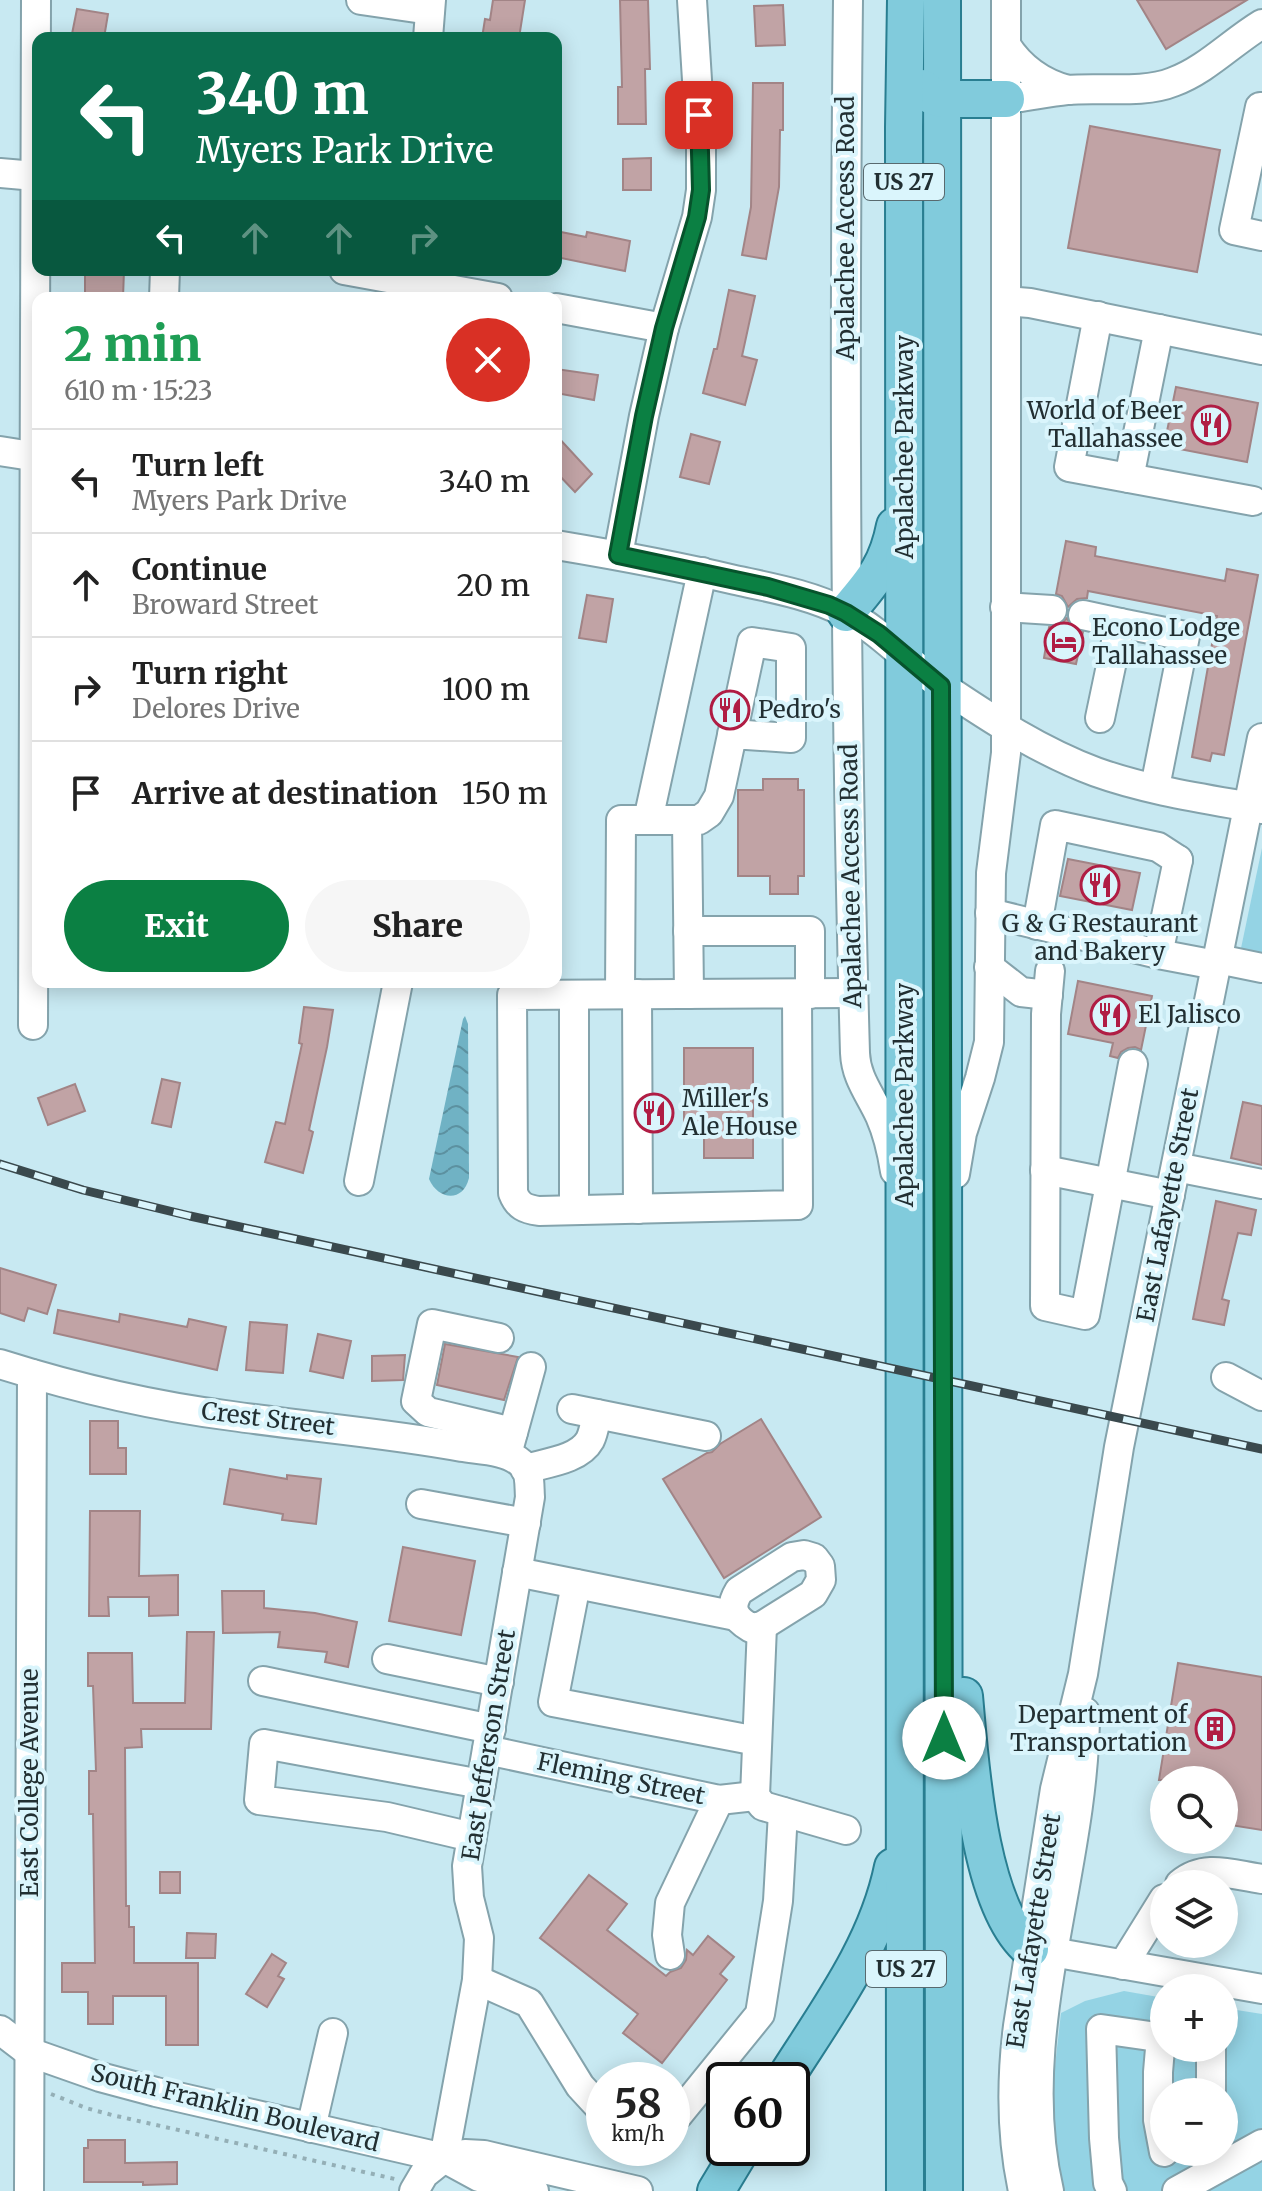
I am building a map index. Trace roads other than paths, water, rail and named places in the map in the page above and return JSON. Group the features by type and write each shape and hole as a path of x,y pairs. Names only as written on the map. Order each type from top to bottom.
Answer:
{"main road":[{"name":"Apalachee Parkway","path":"905,2180 906,0"},
{"name":"Apalachee Parkway","path":"942,0 944,2184"},
{"path":"905,51 915,80 927,93 941,99 1006,99"},
{"path":"846,613 878,575 886,560 898,514 905,461"},
{"path":"944,1455 966,1720 983,1841 993,1886 1012,1929 1042,1951"},
{"path":"795,2062 855,1967 877,1921 896,1853 906,1770"},
{"path":"716,2191 731,2166"}],"street":[{"path":"36,0 36,32"},
{"path":"361,0 429,16"},
{"path":"618,555 664,328 697,217 701,190 692,0"},
{"name":"Apalachee Access Road","path":"848,0 844,345 855,1053 857,1072 885,1128 894,1166 905,1312"},
{"path":"944,1310 959,1145 987,1054 994,841 1005,764 1006,0"},
{"path":"1006,99 1068,90 1133,89 1172,83 1211,61 1262,24"},
{"path":"1006,45 1014,57 1032,72 1048,83 1068,90"},
{"path":"1262,107 1234,230 1262,236"},
{"path":"0,173 32,176"},
{"path":"374,276 462,292"},
{"path":"1006,301 1098,316 1262,350"},
{"path":"562,309 664,328"},
{"path":"1098,316 1069,467 1253,501"},
{"path":"1129,478 1159,329"},
{"path":"0,451 32,455"},
{"path":"562,546 702,572 787,592 846,613 879,634 941,686 1032,743 1110,776 1255,808"},
{"path":"648,820 702,572"},
{"path":"1005,607 1052,610"},
{"path":"1083,615 1185,636 1155,787"},
{"path":"1100,718 1120,623"},
{"path":"638,1209 621,820 699,820 709,813 719,796 732,734"},
{"name":"East Lafayette Street","path":"1042,2189 1037,2077 1041,2040 1042,1951 1058,1776 1083,1674 1109,1499 1217,962 1255,808 1262,738"},
{"path":"687,820 689,994"},
{"path":"1037,925 1054,834 1158,847 1178,860 1158,954"},
{"path":"990,913 1158,954 1262,968"},
{"path":"688,931 810,931 804,994 798,1205 525,1209 513,1193 512,995 804,994 853,993"},
{"path":"989,967 1040,986"},
{"path":"990,1017 1040,986"},
{"path":"1040,986 1046,1014 1045,1306 1085,1315 1133,1064"},
{"path":"33,988 33,1025"},
{"path":"359,1181 397,988"},
{"path":"574,995 574,1210"},
{"path":"1176,1167 1262,1184"},
{"path":"1045,1170 1170,1195"},
{"path":"426,1426 416,1401 432,1324 499,1338"},
{"name":"Crest Street","path":"0,1364 102,1394 230,1416 426,1426 519,1458"},
{"name":"East Jefferson Street","path":"444,2158 477,1980 479,1938 469,1898 467,1866 530,1497 519,1458 531,1367"},
{"name":"East College Avenue","path":"29,2191 32,1374"},
{"path":"1226,1377 1262,1396"},
{"path":"519,1458 570,1456 583,1449 591,1439 584,1412 706,1436"},
{"path":"421,1504 526,1523"},
{"path":"517,1572 749,1621 757,1741 755,1796 763,1806 846,1830"},
{"path":"576,1584 553,1702 757,1741"},
{"path":"387,1659 499,1682"},
{"name":"Fleming Street","path":"263,1681 719,1800 755,1796"},
{"path":"472,1837 387,1817 259,1800 264,1744 481,1784"},
{"path":"670,1955 667,1935 670,1903 719,1800"},
{"path":"690,2100 760,2014 778,1901 783,1812"},
{"path":"1238,1875 1262,1879"},
{"path":"1123,1965 1150,1922"},
{"path":"1042,1951 1262,1989"},
{"name":"East Lafayette Street","path":"1042,1951 1015,2044 1013,2119 1042,2189"},
{"path":"477,1980 529,2003 586,2092"},
{"path":"1112,2191 1108,2183 1104,2138 1101,2029 1150,2036"},
{"name":"South Franklin Boulevard","path":"0,2030 29,2052 119,2083 444,2158 479,2177 534,2191"},
{"path":"311,2128 333,2033"},
{"name":"South Franklin Boulevard","path":"0,2050 29,2052"},
{"path":"1007,2191 1013,2119"},
{"path":"1238,2153 1262,2144"},
{"path":"398,2148 402,2187 444,2158"},
{"name":"South Franklin Boulevard","path":"444,2158 465,2154 484,2155 638,2191"},
{"path":"1168,2166 1178,2190 1213,2166"}],"water":[{"path":"465,1016 468,1024 469,1178 461,1192 450,1196 438,1191 429,1179"}],"railway":[{"path":"0,1164 83,1190 190,1216 1262,1449"}],"place":[{"name":"World of Beer Tallahassee","path":"1211,425"},
{"name":"Econo Lodge Tallahassee","path":"1064,642"},
{"name":"Pedro's","path":"730,710"},
{"name":"G & G Restaurant and Bakery","path":"1100,885"},
{"name":"El Jalisco","path":"1110,1015"},
{"name":"Miller's Ale House","path":"654,1113"},
{"name":"Department of Transportation","path":"1215,1729"}]}
